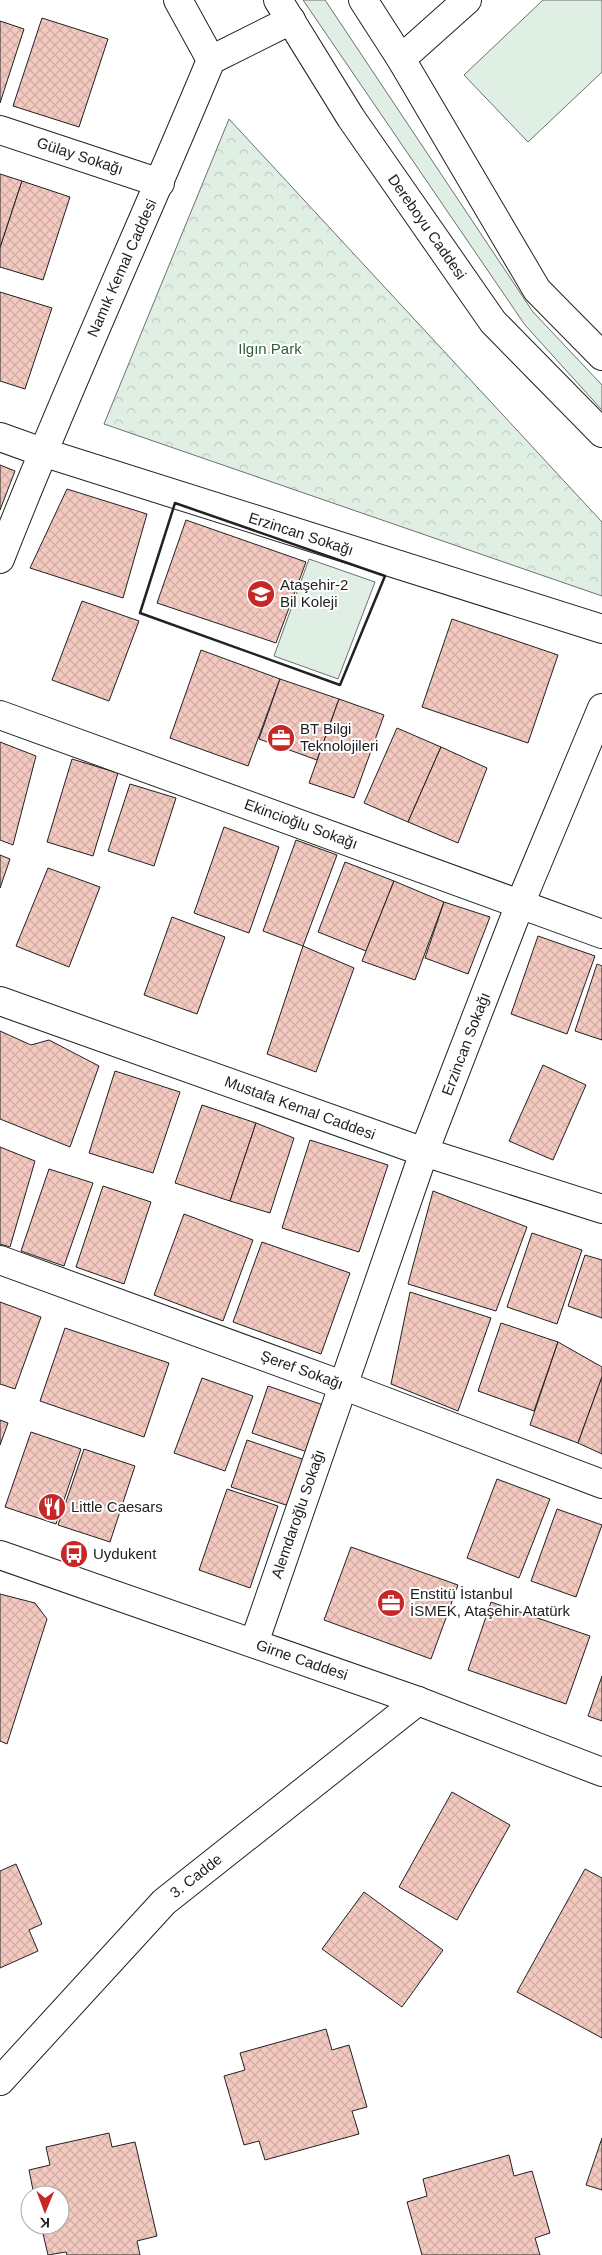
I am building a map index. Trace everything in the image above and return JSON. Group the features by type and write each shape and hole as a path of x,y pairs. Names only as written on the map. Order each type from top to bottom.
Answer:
{"street":[{"path":"178,0 211,60 285,10"},
{"path":"363,0 401,59 537,290 602,356"},
{"path":"401,59 467,0"},
{"name":"Dereboyu Caddesi","path":"285,10 351,118 492,322 602,433"},
{"name":"Namık Kemal Caddesi","path":"0,559 42,452 160,183 211,60"},
{"name":"Gülay Sokağı","path":"0,130 160,183"},
{"name":"Erzincan Sokağı","path":"0,437 42,452 602,629"},
{"name":"Erzincan Sokağı","path":"342,1385 424,1152 520,904 602,708"},
{"name":"Ekincioğlu Sokağı","path":"0,715 602,934"},
{"name":"Mustafa Kemal Caddesi","path":"0,1001 424,1152 602,1209"},
{"name":"Şeref Sokağı","path":"0,1260 342,1385 602,1484"},
{"name":"Alemdaroğlu Sokağı","path":"254,1643 342,1385"},
{"name":"Girne Caddesi","path":"0,1555 418,1701 602,1772"},
{"name":"3. Cadde","path":"0,2081 164,1902 418,1701"}],"green space":[{"path":"303,0 325,0 533,312 602,385 602,410 525,325"},
{"path":"543,0 602,0 602,72 528,142 464,75"},
{"name":"Ilgın Park","path":"229,119 602,522 602,596 104,424"},
{"path":"309,559 375,582 338,679 274,656"}],"building":[{"path":"42,18 108,39 79,127 13,106"},
{"path":"0,21 24,29 0,103"},
{"path":"0,174 22,181 0,248"},
{"path":"22,181 70,197 43,280 0,267 0,248"},
{"path":"0,292 52,308 25,389 0,381"},
{"path":"0,465 15,471 0,510"},
{"path":"67,489 147,514 123,598 30,568"},
{"path":"186,520 306,562 276,643 157,603"},
{"path":"82,601 139,621 109,701 52,680"},
{"path":"452,619 558,655 528,743 422,707"},
{"path":"201,650 280,679 248,766 170,738"},
{"path":"280,679 339,699 317,760 259,739"},
{"path":"339,699 384,715 354,798 309,783"},
{"path":"397,728 441,747 408,822 364,803"},
{"path":"0,742 36,756 13,845 0,840"},
{"path":"441,747 487,768 458,843 408,822"},
{"path":"72,759 118,773 93,856 47,842"},
{"path":"130,784 176,798 154,866 108,851"},
{"path":"224,827 279,847 249,933 194,913"},
{"path":"296,840 337,855 303,946 263,931"},
{"path":"0,855 10,859 0,888"},
{"path":"345,862 394,881 366,951 318,932"},
{"path":"48,868 100,887 69,967 16,946"},
{"path":"394,881 444,902 415,980 362,961"},
{"path":"444,902 490,917 468,974 425,958"},
{"path":"172,917 225,937 197,1014 144,995"},
{"path":"538,936 595,956 567,1034 511,1014"},
{"path":"303,946 354,968 316,1072 267,1054"},
{"path":"597,964 602,966 602,1040 575,1031"},
{"path":"0,1031 31,1045 49,1040 99,1066 70,1147 0,1119"},
{"path":"543,1065 586,1085 553,1160 509,1141"},
{"path":"115,1071 180,1092 153,1173 89,1153"},
{"path":"202,1105 256,1123 230,1201 175,1183"},
{"path":"256,1123 294,1138 270,1213 230,1201"},
{"path":"310,1140 388,1165 359,1252 282,1228"},
{"path":"0,1147 35,1161 10,1247 0,1244"},
{"path":"49,1169 93,1183 64,1266 21,1251"},
{"path":"103,1186 151,1202 124,1284 76,1267"},
{"path":"433,1191 527,1227 496,1311 408,1284"},
{"path":"184,1214 253,1240 223,1321 154,1295"},
{"path":"532,1233 582,1250 557,1324 507,1307"},
{"path":"262,1242 350,1273 321,1354 233,1322"},
{"path":"585,1255 602,1260 602,1318 568,1306"},
{"path":"410,1292 491,1318 458,1411 391,1384"},
{"path":"0,1302 41,1317 15,1389 0,1384"},
{"path":"501,1323 558,1342 534,1411 478,1391"},
{"path":"65,1328 169,1363 144,1437 40,1401"},
{"path":"558,1342 602,1367 602,1377 578,1443 530,1425"},
{"path":"602,1377 602,1454 578,1443"},
{"path":"202,1378 253,1396 225,1471 174,1453"},
{"path":"268,1386 332,1408 316,1455 252,1433"},
{"path":"0,1420 8,1423 0,1445"},
{"path":"31,1432 81,1449 56,1524 5,1507"},
{"path":"247,1440 311,1462 295,1508 231,1487"},
{"path":"84,1449 135,1466 110,1542 58,1525"},
{"path":"497,1479 550,1499 519,1578 467,1558"},
{"path":"227,1489 278,1506 250,1588 199,1570"},
{"path":"557,1509 602,1525 576,1597 531,1581"},
{"name":"Enstitü İstanbul İSMEK, Ataşehir Atatürk","path":"351,1547 458,1585 431,1659 324,1620"},
{"path":"0,1594 35,1603 47,1619 7,1744 0,1741"},
{"path":"491,1602 590,1636 566,1704 468,1670"},
{"path":"602,1676 602,1721 588,1716"},
{"path":"452,1792 510,1825 457,1920 399,1887"},
{"path":"16,1864 42,1924 29,1930 38,1951 0,1968 0,1871"},
{"path":"585,1869 602,1878 602,2038 517,1992"},
{"path":"364,1892 443,1950 402,2007 322,1949"},
{"path":"326,2029 332,2050 349,2045 367,2107 352,2111 359,2134 265,2160 259,2141 244,2145 224,2076 245,2070 240,2053"},
{"path":"109,2133 112,2147 135,2142 157,2236 137,2241 140,2255 67,2255 66,2252 48,2255 43,2235 70,2235 70,2185 32,2185 29,2170 50,2165 46,2147"},
{"path":"602,2138 602,2190 586,2185"},
{"path":"509,2155 514,2176 532,2171 550,2233 535,2238 540,2255 422,2255 407,2202 427,2196 423,2179"}],"wall":[{"path":"175,503 385,576 340,685 140,613 175,503"}],"place":[{"name":"Ataşehir-2 Bil Koleji","path":"261,594"},
{"name":"BT Bilgi Teknolojileri","path":"281,738"},
{"name":"Little Caesars","path":"52,1507"},
{"name":"Uydukent","path":"74,1554"},
{"name":"Enstitü İstanbul İSMEK, Ataşehir Atatürk","path":"391,1603"}]}
